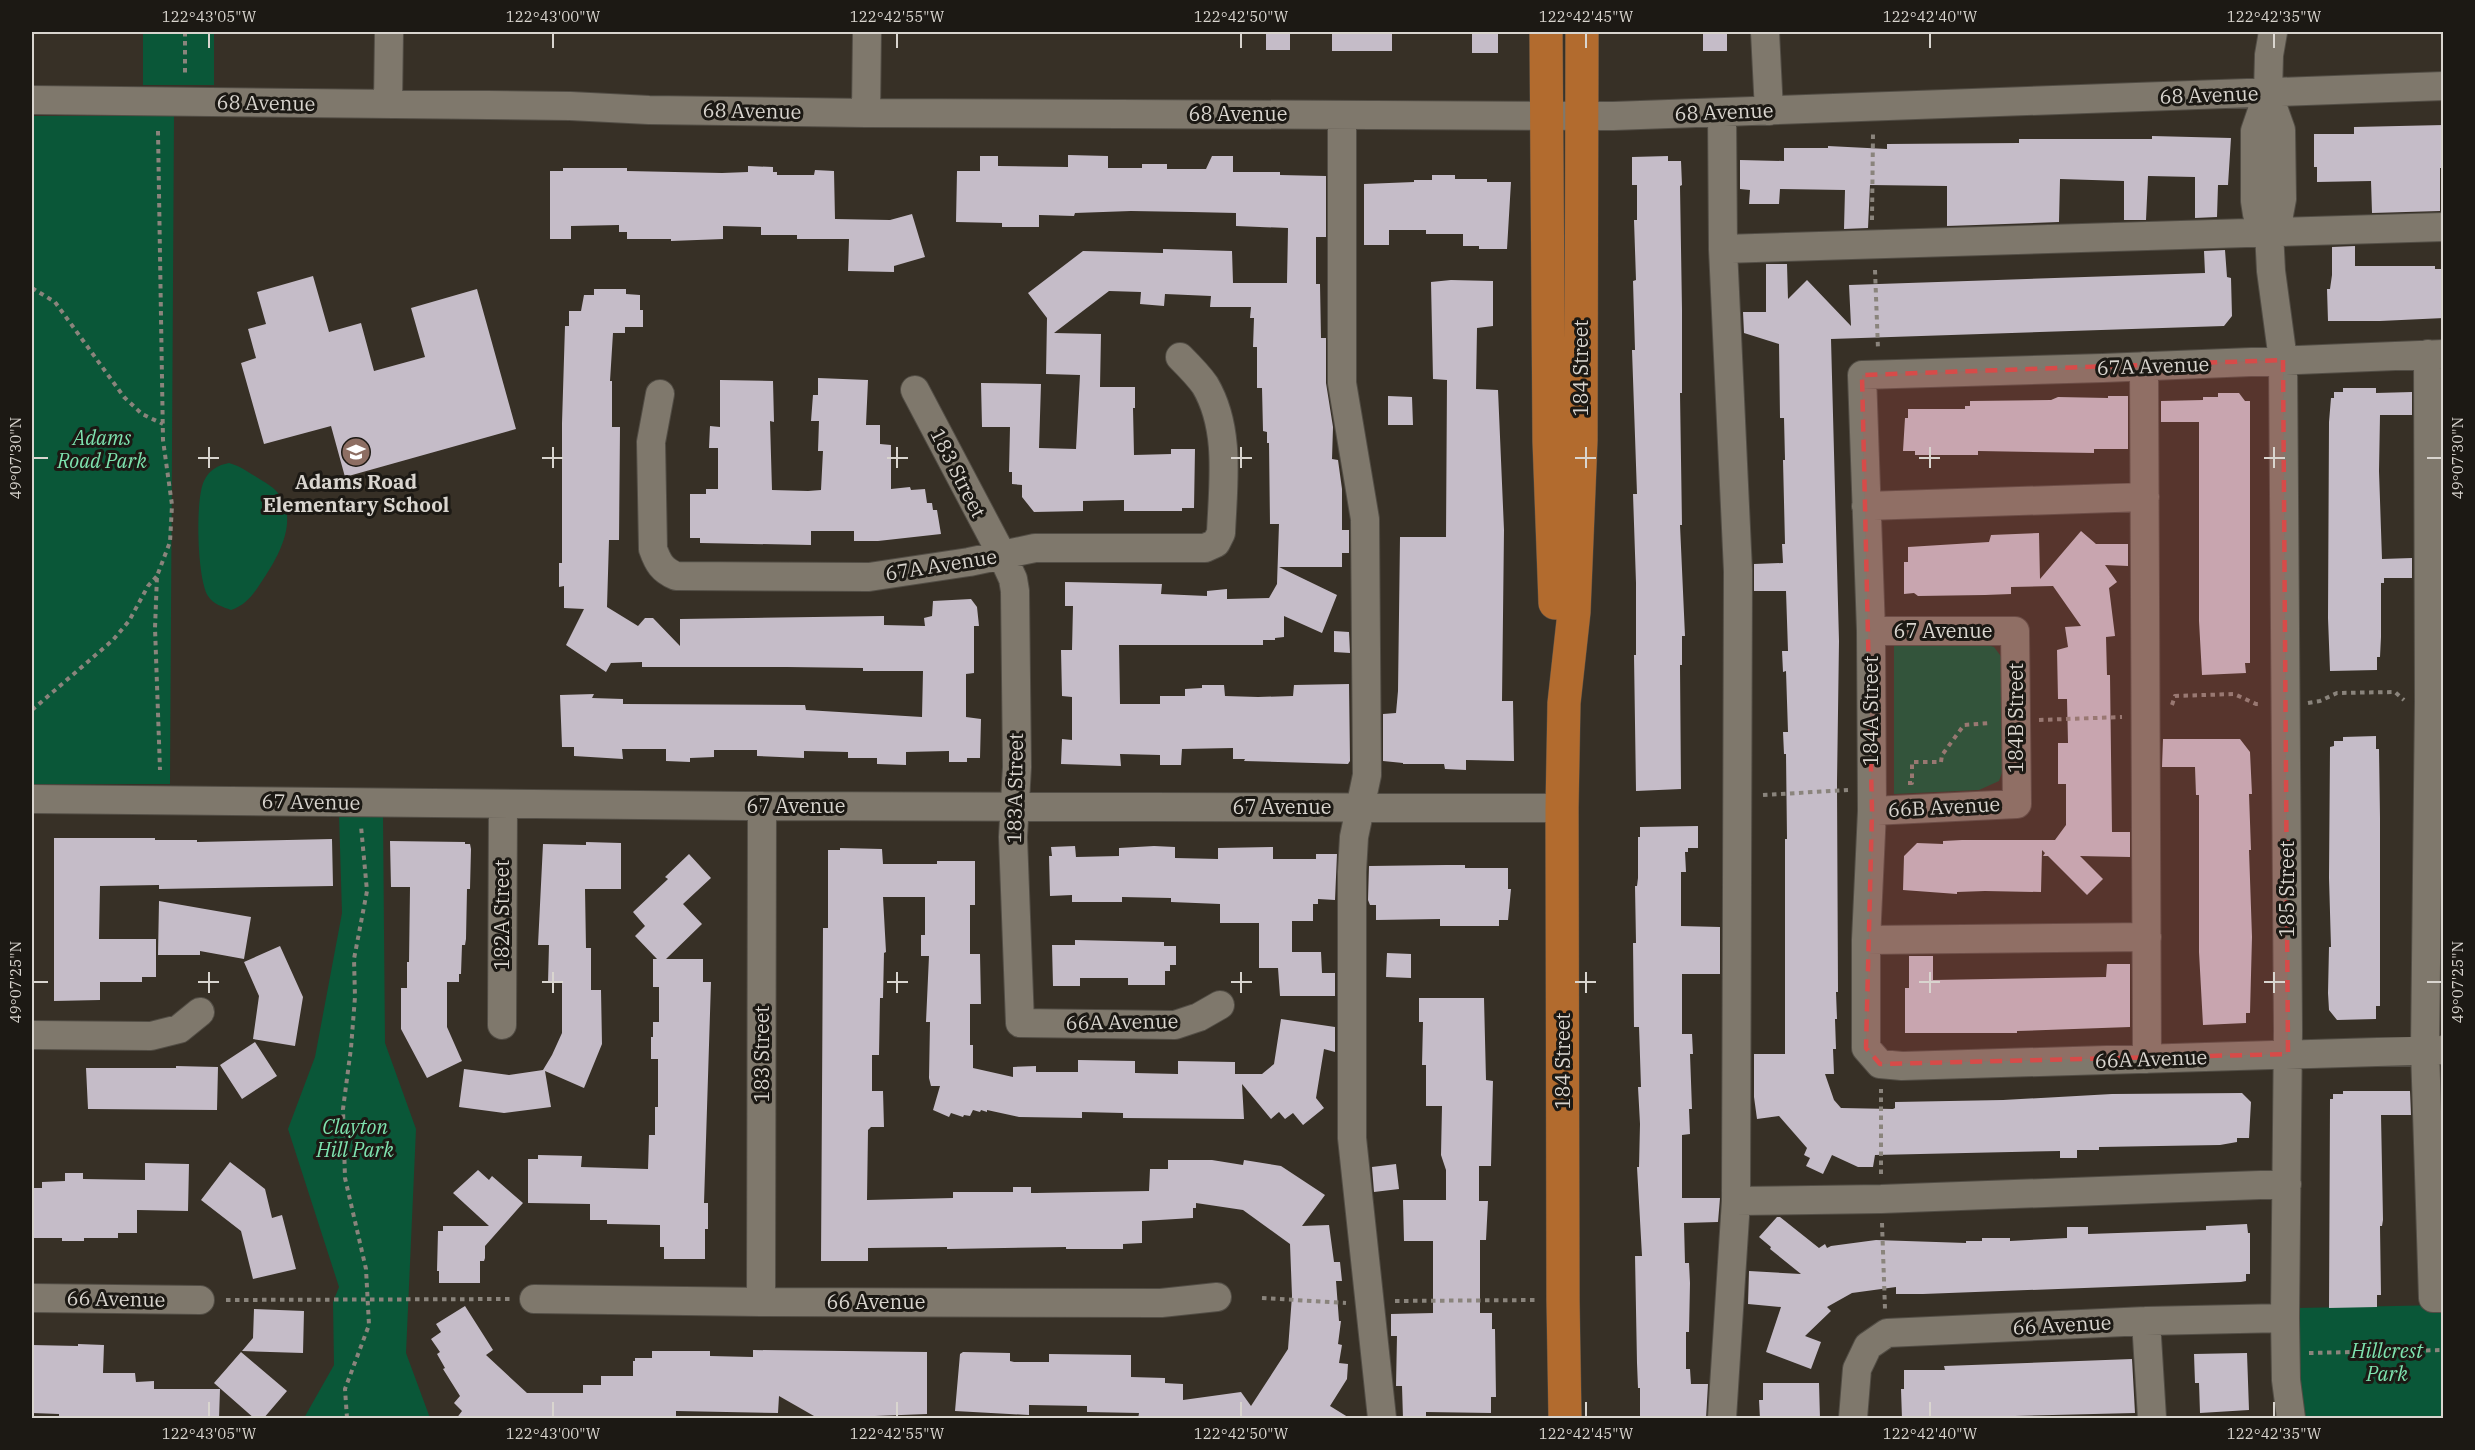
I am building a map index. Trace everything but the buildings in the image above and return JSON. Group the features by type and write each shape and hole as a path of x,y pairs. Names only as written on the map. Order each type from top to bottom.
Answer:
{"main road":[{"name":"184 Street","path":"1546,32 1549,441 1555,602 1564,703"},
{"name":"184 Street","path":"1566,1419 1563,1300 1562,808 1564,703 1574,612 1581,440 1582,32"}],"street":[{"path":"388,104 389,32"},
{"path":"866,112 867,32"},
{"path":"1765,32 1770,111"},
{"path":"2269,231 2257,214 2255,201 2255,131 2268,93 2269,55 2273,32"},
{"name":"68 Avenue","path":"32,100 866,112 1583,116 2444,86"},
{"path":"1722,112 1723,249 1738,571 1736,1201 1722,1419"},
{"path":"1342,115 1342,383 1365,519 1367,775 1359,807 1352,872 1352,1138 1382,1419"},
{"path":"1723,249 2444,227"},
{"name":"185 Street","path":"2269,231 2271,271 2283,360 2288,1054 2285,1318 2286,1380 2291,1419"},
{"path":"2436,354 2429,701 2434,1050 2433,1298 2444,1298"},
{"name":"67A Avenue","path":"1870,365 2144,366 2436,354"},
{"name":"67A Avenue","path":"660,394 651,442 653,549 664,572 676,576 870,577 1035,548 1205,548 1216,543 1221,533 1224,453 1213,402 1204,384 1180,357"},
{"name":"184A Street","path":"1866,1048 1866,940 1872,811 1871,631 1866,507 1870,365"},
{"path":"2144,366 2147,1059"},
{"name":"183 Street","path":"915,390 1002,555"},
{"path":"1866,507 2145,497"},
{"name":"183A Street","path":"1002,555 1013,579 1016,605 1014,837 1020,1023"},
{"name":"67 Avenue","path":"1871,631 2015,632"},
{"name":"184B Street","path":"2015,632 2017,804"},
{"name":"67 Avenue","path":"32,799 503,805 1562,808"},
{"name":"66B Avenue","path":"1872,811 2017,804"},
{"name":"182A Street","path":"502,1025 503,805"},
{"name":"183 Street","path":"761,1302 762,806"},
{"path":"1866,940 2147,937"},
{"name":"66A Avenue","path":"1020,1023 1175,1025 1199,1017 1220,1005"},
{"path":"32,1035 151,1036 179,1029 200,1012"},
{"name":"66A Avenue","path":"1866,1048 1880,1064 1902,1066 2434,1050"},
{"path":"1736,1201 1881,1199 2287,1184"},
{"name":"66 Avenue","path":"522,1299 1161,1303 1218,1297"},
{"name":"66 Avenue","path":"32,1298 213,1300"},
{"name":"66 Avenue","path":"1853,1419 1857,1369 1868,1346 1887,1333 2285,1318"},
{"path":"2146,1322 2152,1419"}],"path":[{"path":"185,32 186,83"},
{"path":"158,131 163,440 172,505 170,542 157,576 155,628 160,770"},
{"path":"1872,227 1873,134"},
{"path":"1870,365 1875,268"},
{"path":"32,288 56,302 124,397 142,414 163,424"},
{"path":"32,710 113,640 129,621 148,586 157,576"},
{"path":"2299,704 2320,701 2337,693 2395,692 2404,700 2413,701"},
{"path":"2168,714 2175,696 2234,694 2256,704 2271,704"},
{"path":"2032,720 2125,717"},
{"path":"1901,784 1911,783 1912,762 1941,762 1942,755 1964,725 1996,722"},
{"path":"1762,795 1851,790"},
{"path":"347,1419 345,1389 369,1325 366,1269 345,1178 342,1109 351,1048 355,997 354,958 367,891 361,817"},
{"path":"1881,1088 1881,1181"},
{"path":"1881,1215 1886,1309"},
{"path":"1262,1298 1353,1304"},
{"path":"213,1300 522,1299"},
{"path":"1393,1301 1535,1300"},
{"path":"2306,1353 2444,1350"}],"highlighted area":[{"path":"2283,360 2288,1054 1880,1064 1866,1048 1872,811 1862,375"}],"green space":[{"path":"143,32 214,32 214,85 143,85"},
{"name":"Adams Road Park","path":"32,116 174,116 170,784 32,784"},
{"path":"229,463 244,469 275,490 284,502 287,513 285,536 276,559 254,593 237,608 231,610 215,603 208,596 201,573 198,539 199,504 204,481 214,469"},
{"path":"1983,644 1994,647 2003,659 2005,764 1999,781 1979,790 1894,794 1894,645"},
{"name":"Clayton Hill Park","path":"339,814 383,815 385,1043 416,1129 406,1353 430,1418 304,1418 334,1365 333,1302 339,1287 288,1129 315,1057 342,913"},
{"name":"Hillcrest Park","path":"2443,1305 2443,1418 2303,1418 2299,1391 2298,1308"}],"place":[{"name":"Adams Road Elementary School","path":"356,452"}]}
